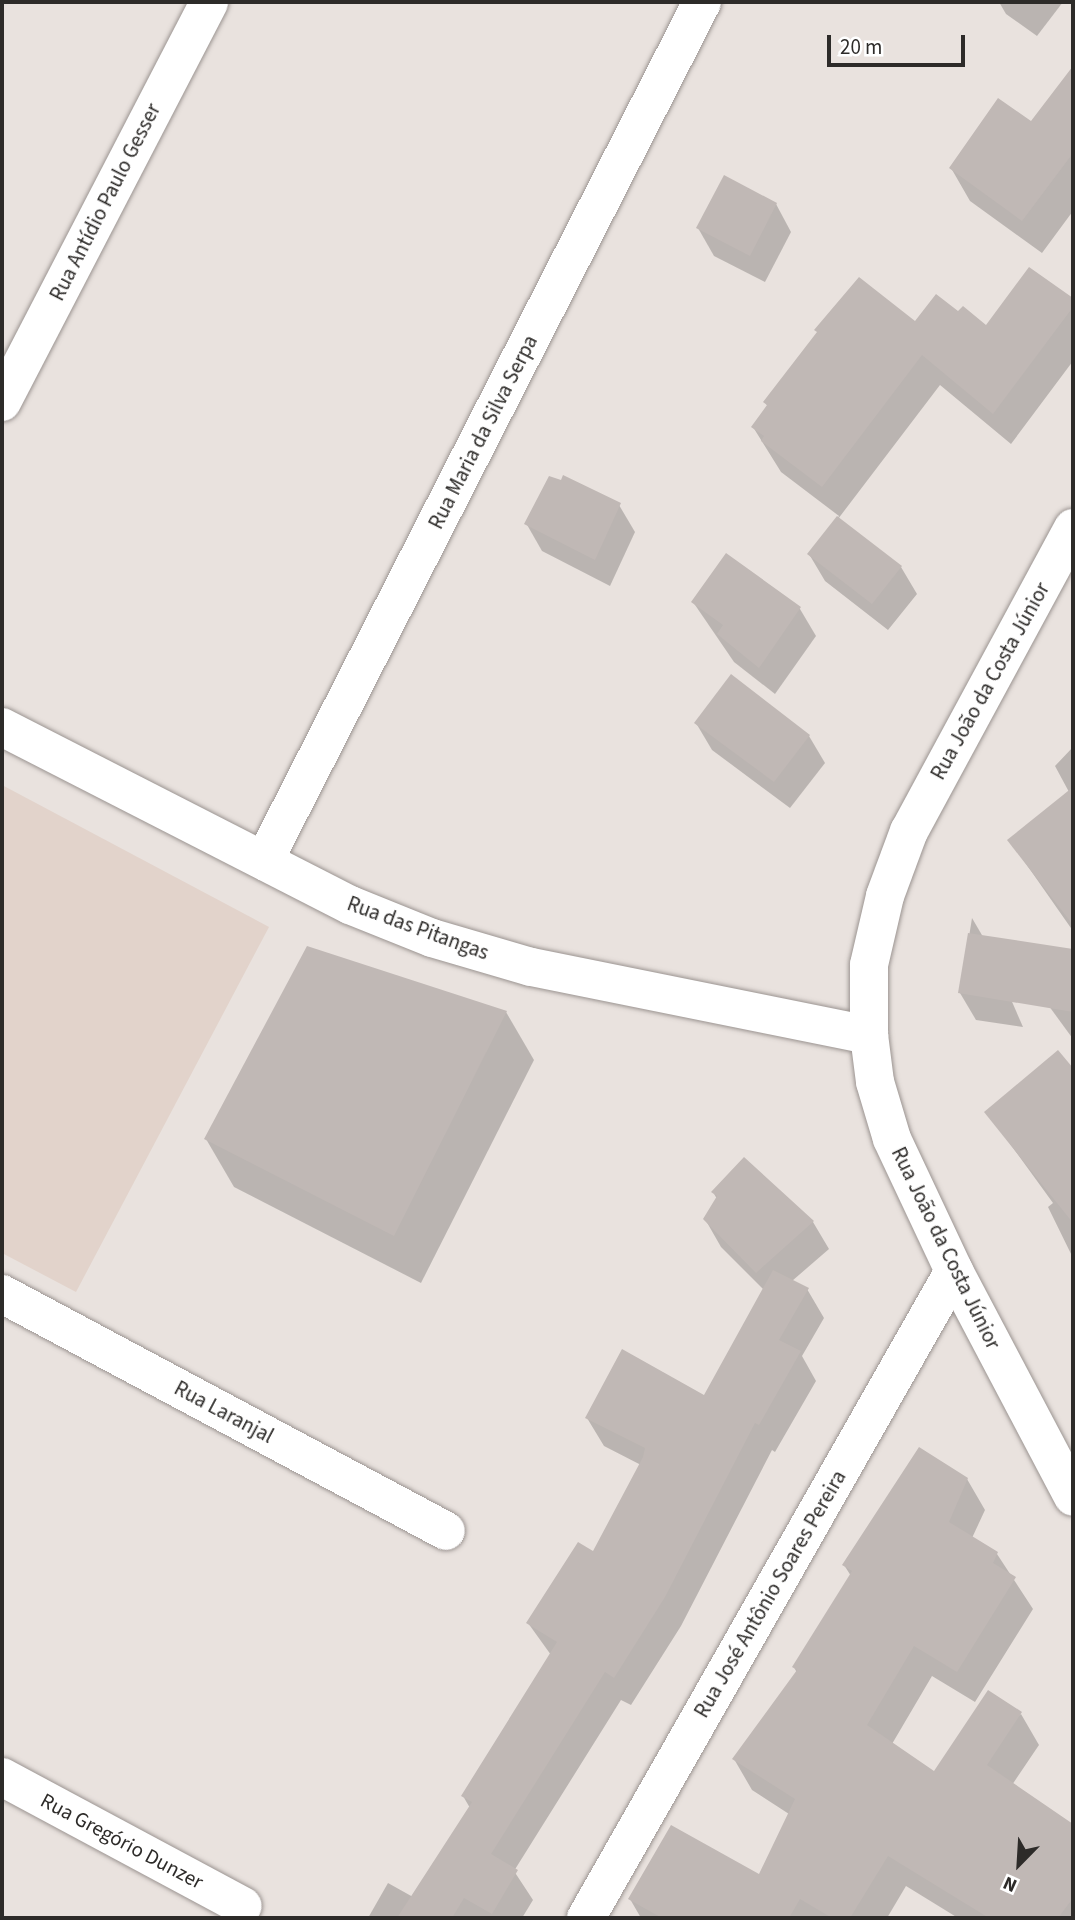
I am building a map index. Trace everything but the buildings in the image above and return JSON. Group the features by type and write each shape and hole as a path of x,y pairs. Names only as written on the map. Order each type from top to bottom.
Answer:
{"street":[{"name":"Rua Antídio Paulo Gesser","path":"2,402 209,2"},
{"name":"Rua Maria da Silva Serpa","path":"264,861 702,2"},
{"name":"Rua João da Costa Júnior","path":"1073,528 909,831 885,896 869,965 869,1035 875,1082 892,1139 954,1270 1073,1497"},
{"name":"Rua das Pitangas","path":"2,727 392,923 531,967 869,1035"},
{"name":"Rua José Antônio Soares Pereira","path":"586,1918 954,1270"},
{"name":"Rua Laranjal","path":"2,1294 446,1531"},
{"name":"Rua Gregório Dunzer","path":"2,1777 243,1906"}],"shaded area":[{"path":"2,785 269,927 76,1292 2,1253"}]}
